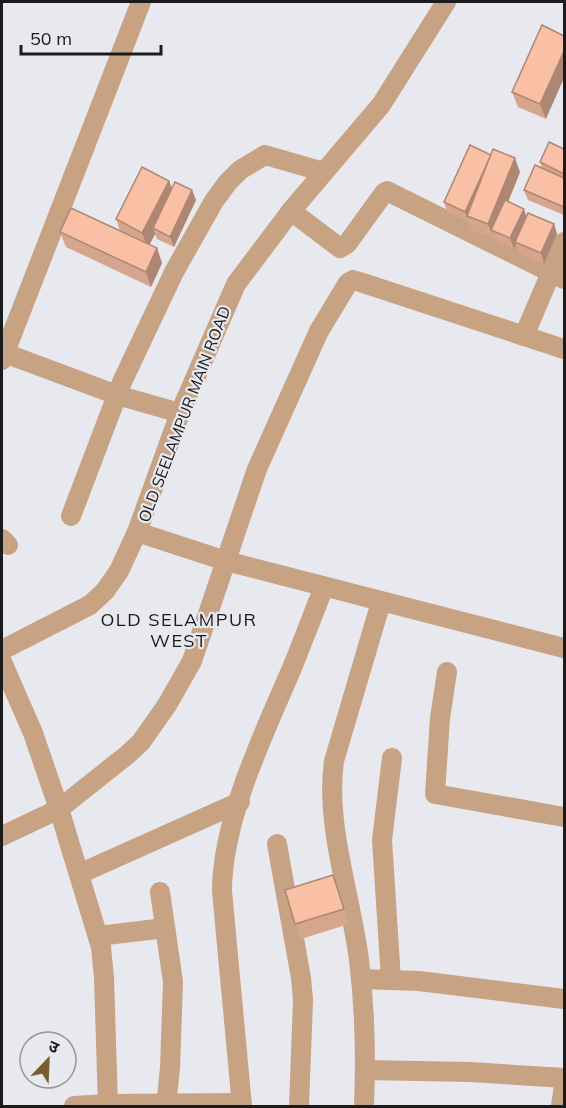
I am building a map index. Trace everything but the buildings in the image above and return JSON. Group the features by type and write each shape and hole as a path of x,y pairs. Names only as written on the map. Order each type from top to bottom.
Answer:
{"street":[{"path":"141,2 2,355 117,395 180,413"},
{"name":"OLD SEELAMPUR MAIN ROAD","path":"2,650 90,605 105,591 119,571 138,532 180,413 236,284 291,211 381,105 446,2"},
{"path":"71,516 117,395 174,272 214,201 234,176 255,159 265,155 324,172"},
{"path":"291,211 340,248 347,244 387,191 558,276"},
{"path":"524,336 558,276 564,242"},
{"path":"2,836 59,809 127,755 154,723 192,661 257,469 319,331 348,283 353,280 360,282 564,349"},
{"path":"138,532 226,561 564,648"},
{"path":"74,1107 242,1105 222,870 226,847 255,757 324,587"},
{"path":"364,1107 366,1049 361,978 333,811 331,785 334,761 381,602"},
{"path":"2,662 33,733 98,936 104,978 108,1105"},
{"path":"447,672 440,718 435,794 564,817"},
{"path":"390,980 382,840 392,758"},
{"path":"79,874 240,802"},
{"path":"277,844 303,1000 299,1107"},
{"path":"160,892 173,982 170,1068 166,1105"},
{"path":"98,936 165,928"},
{"path":"361,978 474,986 564,999"},
{"path":"365,1070 470,1072 564,1078"},
{"path":"561,1107 564,1086"}],"district":[{"name":"OLD SELAMPUR WEST","path":"179,630"}]}
